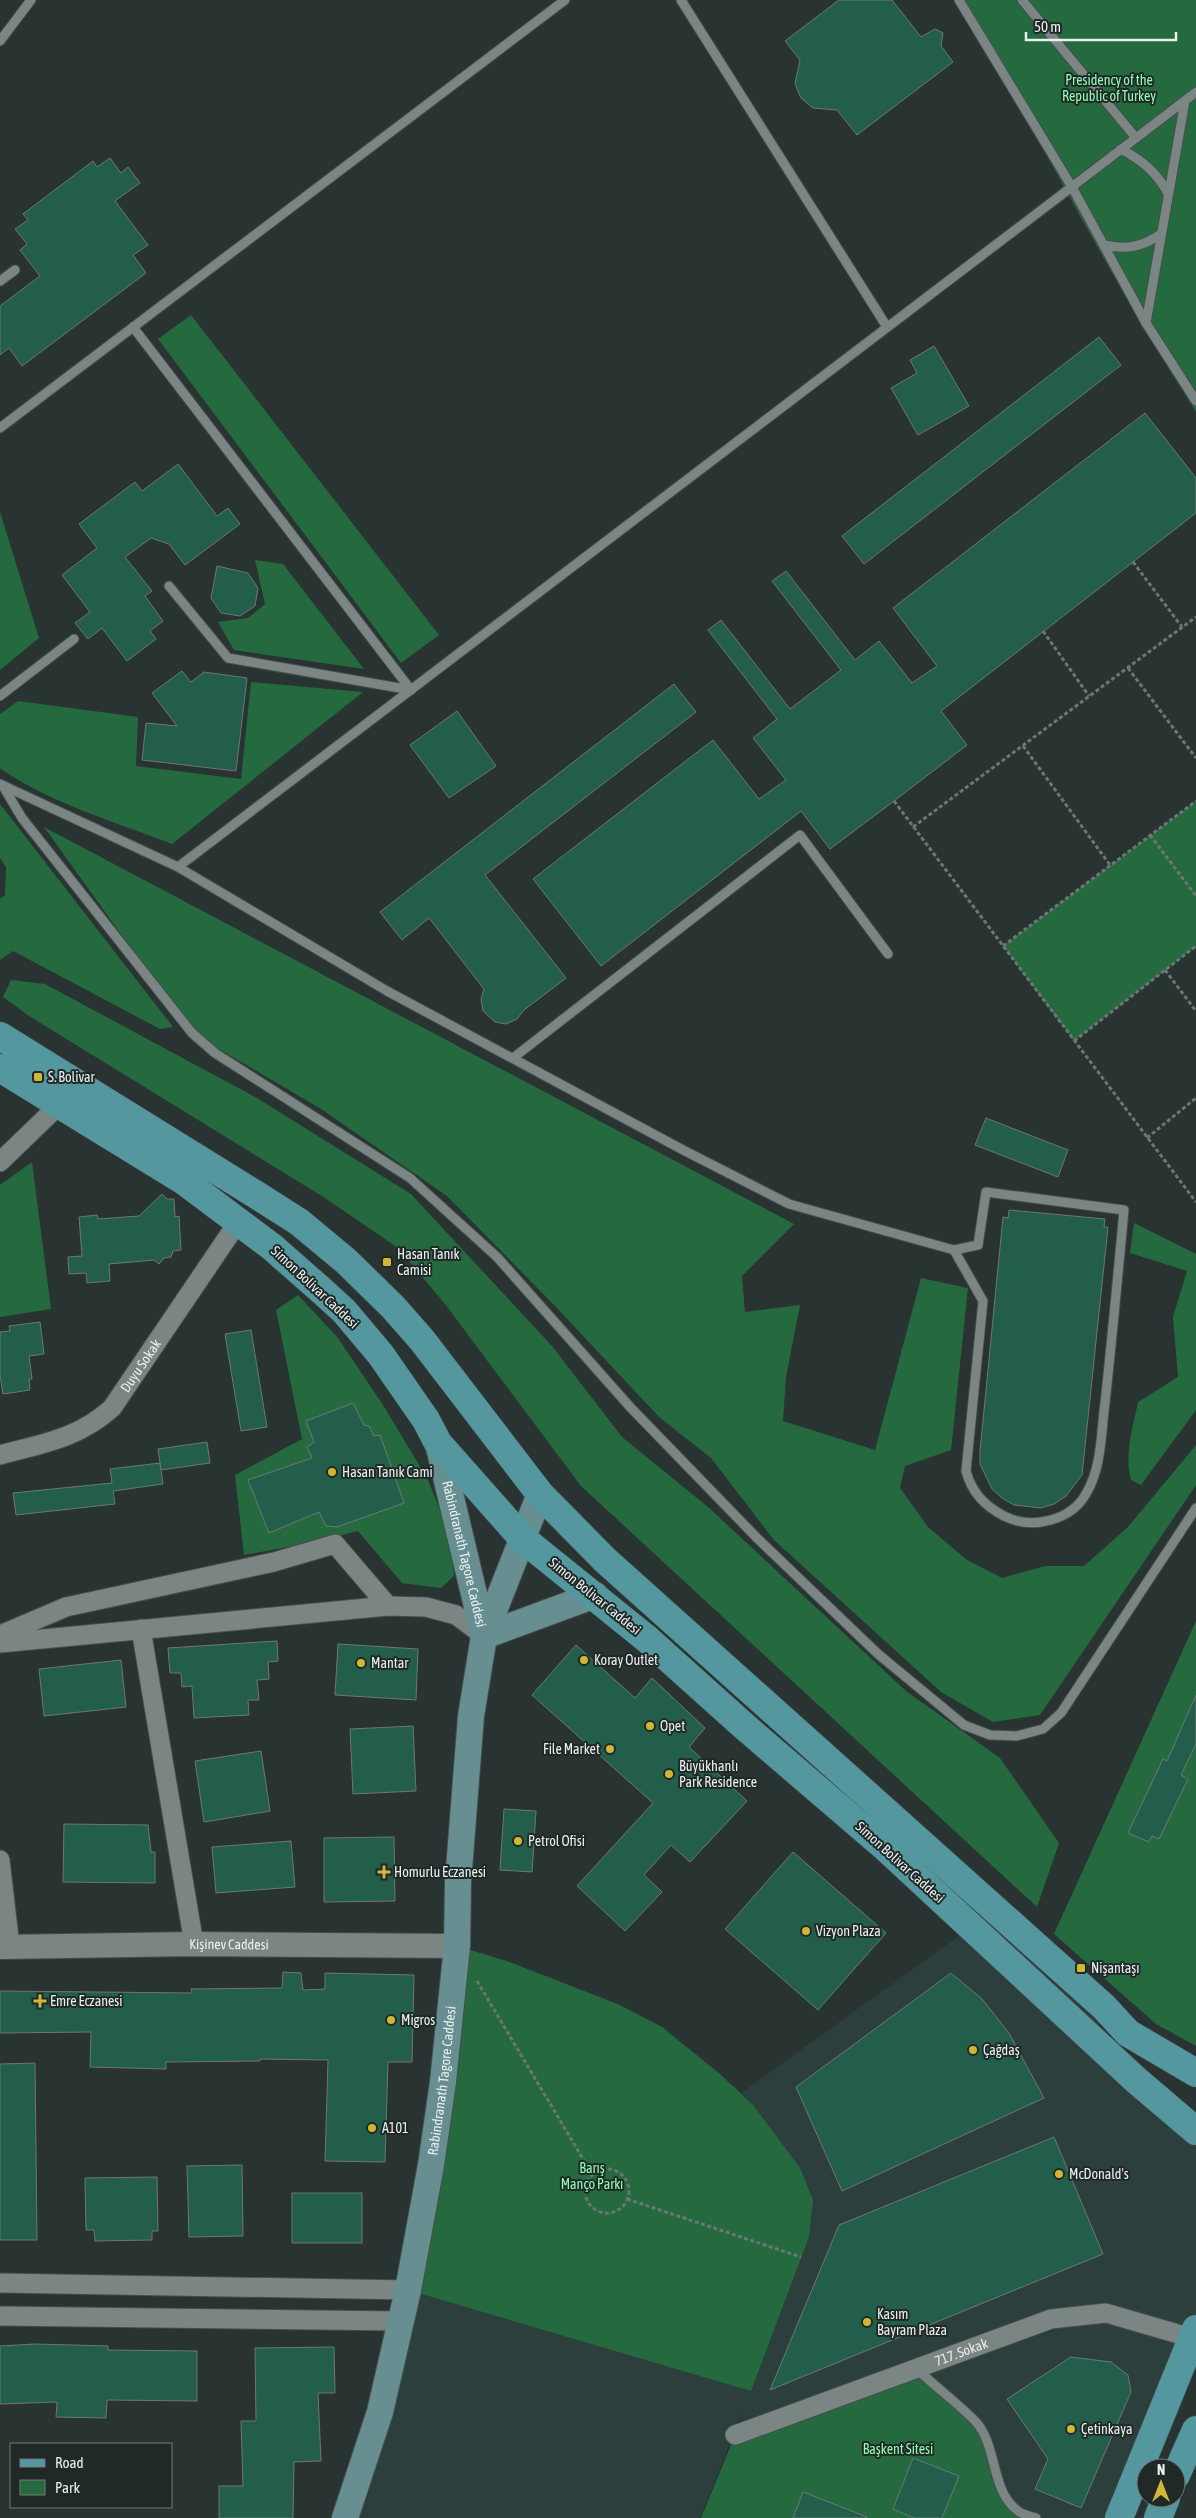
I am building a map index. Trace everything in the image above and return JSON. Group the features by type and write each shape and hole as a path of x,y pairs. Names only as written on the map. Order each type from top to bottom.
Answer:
{"main road":[{"name":"Simon Bolivar Caddesi","path":"0,1036 299,1222 346,1261 392,1306 422,1340 540,1494 605,1560 1104,2007 1128,2032 1196,2073"},
{"name":"Simon Bolivar Caddesi","path":"0,1068 184,1181 272,1247 344,1311 363,1332 404,1388 438,1443 523,1539 595,1596 886,1848 1113,2056 1136,2080 1196,2131"},
{"name":"Rabindranath Tagore Caddesi","path":"438,1443 484,1636"},
{"name":"Rabindranath Tagore Caddesi","path":"345,2518 380,2412 408,2290 444,2082 456,1946 458,1882 471,1716 484,1636 540,1494"},
{"path":"484,1636 595,1596"},
{"path":"1119,2518 1194,2333"},
{"path":"1184,2458 1196,2430"}],"street":[{"path":"0,1162 59,1105"},
{"name":"Duyu Sokak","path":"0,1455 72,1435 94,1424 112,1408 238,1222"},
{"path":"0,1635 66,1607 274,1562 336,1544 388,1606"},
{"path":"0,1643 388,1606 426,1607 456,1615 484,1636"},
{"path":"141,1629 194,1944"},
{"path":"0,1860 5,1947"},
{"name":"Kişinev Caddesi","path":"5,1947 194,1944 456,1946"},
{"path":"0,2284 408,2290"},
{"name":"717. Sokak","path":"735,2435 916,2367 1051,2320 1106,2313 1194,2333"},
{"path":"0,2316 400,2322"}],"lane":[{"path":"0,41 31,0"},
{"path":"0,428 565,0"},
{"path":"681,0 887,327"},
{"path":"959,0 1072,187 1146,324 1196,401"},
{"path":"1022,0 1136,138"},
{"path":"178,867 1196,92"},
{"path":"1146,324 1185,101"},
{"path":"1121,150 1141,159 1157,174 1168,193"},
{"path":"1104,245 1119,248 1134,247 1149,242 1162,234"},
{"path":"0,281 15,270"},
{"path":"133,328 411,690"},
{"path":"170,586 228,658 411,690"},
{"path":"0,696 74,639"},
{"path":"2,785 178,867 388,991 685,1151 789,1204 954,1250 978,1245 986,1192 1124,1210 1115,1316 1098,1463 1087,1494 1074,1508 1059,1517 1042,1522 1027,1523 1010,1519 978,1498 969,1483 966,1471 983,1301 954,1250"},
{"path":"2,785 22,818 192,1033 215,1053 410,1178 434,1198 498,1257 631,1408 757,1538 878,1654 964,1725 990,1735 1017,1736 1044,1729 1061,1713 1196,1508"},
{"path":"513,1058 800,835 888,954"},
{"path":"916,2367 977,2423 991,2450 996,2476 1006,2497 1018,2512 1036,2518"}],"path":[{"path":"1133,562 1182,627"},
{"path":"913,827 1196,617"},
{"path":"1044,631 1089,696"},
{"path":"1128,668 1196,758"},
{"path":"1023,746 1110,866"},
{"path":"894,801 1196,1202"},
{"path":"1003,946 1196,801"},
{"path":"1150,835 1196,896"},
{"path":"1074,1041 1196,946"},
{"path":"1165,970 1196,1011"},
{"path":"1147,1138 1196,1098"},
{"path":"477,1980 592,2174"},
{"path":"606,2169 619,2173 628,2185 627,2199 618,2210 611,2212 597,2210 587,2201 585,2194 588,2180 592,2174 606,2169"},
{"path":"627,2199 802,2257"}],"shaded area":[{"path":"984,1918 1097,2021 1113,2056 1196,2131 1196,2329 1143,2458 1136,2458 1136,2476 1119,2518 1036,2518 735,2435 745,2406 700,2518 345,2518 408,2290 751,2390 809,2237 753,2105 741,2093"}],"green space":[{"name":"Presidency of the Republic of Turkey","path":"965,0 1196,0 1196,412 1105,260"},
{"path":"191,315 439,635 401,663 158,339"},
{"path":"0,512 39,638 0,670"},
{"path":"255,560 283,564 364,669 234,650 218,622 248,618 265,604"},
{"path":"251,682 363,692 172,844 61,801 39,791 0,768 0,714 18,701 138,717 136,766 241,779"},
{"path":"1196,801 1196,946 1074,1041 1003,946"},
{"path":"0,804 173,1027 160,1029 13,951 0,960 0,899 5,895 6,867 0,858"},
{"path":"44,827 794,1224 742,1276 745,1312 800,1305 786,1377 783,1421 875,1450 921,1278 968,1288 951,1450 905,1466 900,1488 928,1527 967,1560 1002,1578 1045,1566 1084,1566 1128,1527 1196,1445 1196,1485 1040,1715 993,1722 941,1692 774,1540 711,1458 659,1417 555,1306 447,1196 321,1109 192,1033"},
{"path":"11,980 45,984 257,1098 411,1194 552,1346 622,1437 708,1507 906,1691 1000,1758 1059,1843 1037,1907 581,1486 445,1304 398,1248 325,1198 29,1016 3,997"},
{"path":"32,1162 51,1309 0,1317 0,1185"},
{"path":"1134,1223 1196,1254 1196,1410 1141,1485 1131,1480 1128,1460 1138,1402 1178,1377 1173,1317 1187,1271 1130,1253"},
{"path":"298,1295 338,1338 383,1405 427,1478 450,1534 454,1576 441,1588 402,1583 358,1531 314,1542 244,1555 235,1475 302,1439 276,1310"},
{"path":"1196,1621 1196,2046 1156,2024 1054,1934"},
{"name":"Barış Manço Parkı","path":"457,1946 507,1961 620,2005 662,2027 720,2074 753,2105 800,2168 813,2200 809,2237 751,2391 408,2290"},
{"name":"Başkent Sitesi","path":"916,2367 977,2423 996,2476 1018,2511 1036,2518 701,2518 735,2435"}],"building":[{"path":"839,0 892,0 921,37 935,29 943,33 941,46 953,62 857,135 837,110 813,108 801,98 795,84 800,60 785,41"},
{"path":"110,158 121,173 128,167 140,183 115,201 148,245 133,255 146,273 22,366 9,348 0,355 0,306 40,276 20,250 27,244 15,229 28,220 23,214 93,161 97,167"},
{"path":"1099,337 1121,365 864,564 842,536"},
{"path":"934,346 969,406 918,435 891,388 917,373 910,360"},
{"path":"1145,413 1196,478 1196,513 941,711 967,745 894,801 830,849 801,811 601,966 533,879 713,740 759,799 786,780 753,738 777,719 708,630 721,620 790,709 841,670 772,581 786,571 855,660 879,641 912,683 937,666 893,608"},
{"path":"178,464 217,516 228,508 240,524 185,565 169,544 151,538 125,557 152,591 145,596 163,621 150,631 156,639 127,661 102,628 88,639 75,623 90,612 62,575 97,548 79,524 135,482 142,491"},
{"path":"217,566 248,573 258,588 255,606 240,616 221,613 211,598"},
{"path":"182,671 191,682 204,672 247,678 236,771 142,760 146,723 177,726 152,693"},
{"path":"674,684 696,712 485,875 566,978 524,1010 517,1019 506,1024 495,1022 483,1011 481,999 484,989 429,918 402,940 380,912"},
{"path":"457,711 496,766 449,798 410,745"},
{"path":"986,1118 1068,1150 1058,1177 975,1145"},
{"path":"162,1194 167,1199 174,1199 175,1217 179,1216 181,1250 173,1251 171,1257 164,1258 159,1264 154,1260 109,1264 110,1281 87,1283 86,1273 69,1274 68,1257 82,1256 79,1217 97,1215 98,1219 139,1216"},
{"path":"1009,1210 1105,1219 1104,1227 1108,1227 1082,1475 1066,1496 1054,1504 1041,1508 1014,1505 1002,1498 992,1489 980,1464 1003,1217 1008,1218"},
{"path":"40,1322 44,1354 29,1356 32,1379 29,1379 30,1390 3,1394 0,1375 0,1332 10,1331 9,1326"},
{"path":"251,1330 267,1427 241,1431 225,1334"},
{"name":"Hasan Tanık Cami","path":"353,1403 364,1425 369,1426 374,1436 380,1435 404,1503 337,1527 326,1526 319,1512 269,1533 248,1480 312,1458 307,1447 314,1442 306,1421"},
{"path":"207,1442 210,1463 161,1470 158,1449"},
{"path":"160,1463 163,1484 113,1491 115,1504 16,1515 13,1493 112,1483 110,1469"},
{"path":"277,1641 278,1661 268,1662 269,1679 257,1680 259,1700 248,1700 249,1715 194,1718 192,1686 182,1687 181,1673 170,1673 168,1648"},
{"path":"338,1644 418,1649 416,1700 335,1695"},
{"name":"Büyükhanlı Park Residence","path":"576,1645 635,1698 652,1678 705,1728 689,1747 747,1801 690,1862 671,1845 644,1875 662,1892 625,1931 577,1886 653,1803 532,1695"},
{"path":"121,1660 126,1707 44,1716 39,1669"},
{"path":"1196,1695 1196,1744 1181,1775 1188,1779 1159,1839 1152,1836 1149,1842 1128,1833 1163,1759 1167,1761"},
{"path":"413,1726 416,1791 353,1794 350,1729"},
{"path":"261,1751 270,1811 204,1822 195,1761"},
{"path":"504,1809 536,1811 532,1872 500,1870"},
{"path":"64,1824 148,1825 151,1852 155,1852 155,1883 63,1882"},
{"path":"394,1837 395,1901 324,1902 324,1838"},
{"path":"291,1841 295,1887 216,1893 212,1847"},
{"name":"Vizyon Plaza","path":"793,1852 886,1933 818,2010 725,1929"},
{"path":"283,1972 301,1973 303,1990 325,1989 325,1973 414,1975 412,2062 388,2062 385,2162 325,2161 328,2060 260,2059 260,2061 166,2062 166,2069 90,2067 91,2032 0,2033 0,1991 192,1993 191,1989 282,1988"},
{"path":"951,1973 982,1999 1009,2033 1044,2098 842,2191 796,2087"},
{"path":"35,2063 37,2240 0,2240 0,2064"},
{"name":"Kasım Bayram Plaza","path":"1054,2137 1103,2254 770,2390 839,2225"},
{"path":"242,2165 243,2236 189,2237 187,2166"},
{"path":"157,2177 158,2231 152,2231 152,2240 95,2241 94,2230 86,2230 85,2178"},
{"path":"292,2193 362,2193 362,2243 292,2243"},
{"path":"35,2344 108,2346 108,2350 197,2351 197,2401 107,2400 106,2418 56,2417 57,2402 0,2404 0,2346"},
{"path":"334,2347 335,2393 318,2393 321,2461 294,2462 293,2518 219,2518 219,2486 243,2486 241,2421 256,2421 255,2348"},
{"name":"Çetinkaya","path":"1071,2357 1111,2362 1128,2375 1131,2392 1081,2508 1035,2489 1048,2459 1007,2399"},
{"path":"913,2458 959,2476 942,2518 914,2518 893,2509"},
{"path":"803,2492 867,2517 793,2518"}],"place":[{"name":"S. Bolivar","path":"38,1077"},
{"name":"Hasan Tanık Camisi","path":"387,1262"},
{"name":"Hasan Tanık Cami","path":"332,1472"},
{"name":"Koray Outlet","path":"584,1660"},
{"name":"Mantar","path":"361,1663"},
{"name":"Opet","path":"650,1726"},
{"name":"File Market","path":"610,1749"},
{"name":"Büyükhanlı Park Residence","path":"669,1774"},
{"name":"Petrol Ofisi","path":"518,1841"},
{"name":"Homurlu Eczanesi","path":"384,1872"},
{"name":"Vizyon Plaza","path":"806,1931"},
{"name":"Nişantaşı","path":"1081,1968"},
{"name":"Emre Eczanesi","path":"40,2001"},
{"name":"Migros","path":"391,2020"},
{"name":"Çağdaş","path":"973,2050"},
{"name":"A101","path":"372,2128"},
{"name":"McDonald's","path":"1059,2174"},
{"name":"Kasım Bayram Plaza","path":"867,2322"},
{"name":"Çetinkaya","path":"1071,2429"}]}
